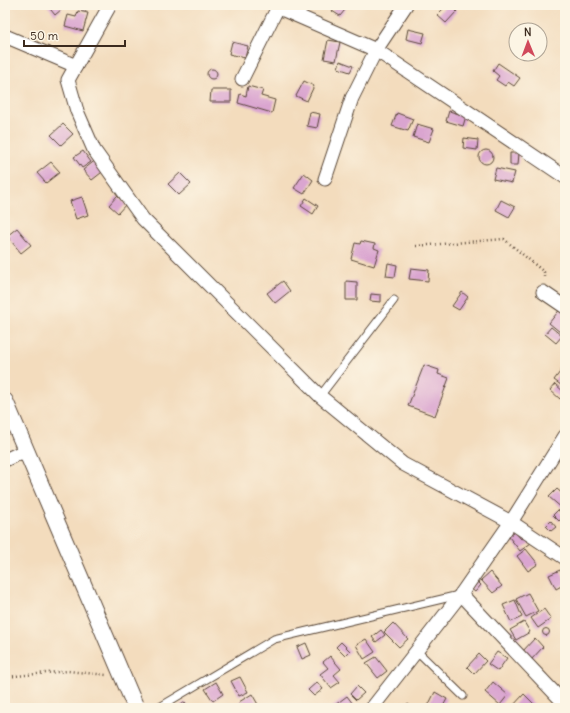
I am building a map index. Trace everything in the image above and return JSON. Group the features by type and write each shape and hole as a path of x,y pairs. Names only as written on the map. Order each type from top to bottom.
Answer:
{"street":[{"path":"110,5 68,80 76,111 94,150 144,219 320,396 403,464 511,522 565,558"},
{"path":"325,179 352,98 376,50 406,5"},
{"path":"242,79 278,6 376,50 565,177"},
{"path":"5,36 76,66"},
{"path":"543,292 565,307"},
{"path":"5,401 124,676 136,708"},
{"path":"372,708 461,594 511,522 565,437"},
{"path":"5,460 26,450"},
{"path":"461,594 565,704"}],"lane":[{"path":"320,396 394,300"},
{"path":"158,708 274,639 461,594"},
{"path":"417,651 463,696"}],"path":[{"path":"416,246 504,239 544,272 543,292"},
{"path":"5,677 68,671 124,676"}],"building":[{"path":"47,5 59,5 62,9 55,15"},
{"path":"72,5 88,5 86,10"},
{"path":"337,5 349,5 340,16 332,11"},
{"path":"447,5 451,5 457,11 446,23 437,15"},
{"path":"78,11 88,13 83,31 65,26 68,15 76,17"},
{"path":"408,29 425,33 422,43 406,39"},
{"path":"328,40 340,42 336,61 324,59"},
{"path":"232,42 248,46 245,58 229,54"},
{"path":"340,61 353,66 350,72 338,68"},
{"path":"498,63 520,78 514,86 508,82 505,86 496,80 499,76 493,71"},
{"path":"210,69 214,69 217,74 214,79 210,79 207,76 207,72"},
{"path":"304,81 314,86 307,101 296,96"},
{"path":"248,86 263,90 261,96 275,100 272,113 238,103 240,94 246,96"},
{"path":"211,90 231,90 231,102 210,102"},
{"path":"449,111 466,116 463,126 446,121"},
{"path":"310,112 320,114 317,128 307,126"},
{"path":"397,113 413,119 408,131 392,126"},
{"path":"63,124 73,134 61,145 51,135"},
{"path":"417,124 434,129 429,142 413,137"},
{"path":"464,138 478,140 477,150 463,148"},
{"path":"486,150 491,152 493,157 491,162 486,164 481,162 479,157 481,152"},
{"path":"83,151 91,162 82,168 74,157"},
{"path":"510,153 519,153 518,165 510,165"},
{"path":"97,159 106,169 92,180 83,170"},
{"path":"51,162 60,172 46,183 37,173"},
{"path":"496,168 515,172 512,183 493,179"},
{"path":"180,173 191,184 179,195 168,184"},
{"path":"304,173 313,180 304,194 294,188"},
{"path":"117,196 126,204 118,213 109,205"},
{"path":"82,197 88,215 76,219 70,201"},
{"path":"306,198 318,206 313,214 301,206"},
{"path":"501,200 515,207 509,217 496,210"},
{"path":"17,228 31,245 21,253 7,236"},
{"path":"361,241 375,244 374,248 379,250 374,266 351,259 355,243 360,244"},
{"path":"388,263 397,265 395,277 386,276"},
{"path":"411,268 429,270 428,281 409,279"},
{"path":"283,281 290,291 275,303 267,293"},
{"path":"346,281 357,282 357,300 346,300"},
{"path":"462,292 468,297 459,310 452,306"},
{"path":"371,294 381,295 381,302 370,301"},
{"path":"561,308 565,312 565,326 560,332 549,323"},
{"path":"551,327 562,336 556,343 545,334"},
{"path":"424,365 439,370 438,374 449,378 435,416 408,406"},
{"path":"563,368 565,370 565,388 554,380"},
{"path":"555,384 565,393 560,399 550,390"},
{"path":"557,489 565,496 565,506 563,509 549,497"},
{"path":"558,510 564,516 559,521 553,515"},
{"path":"551,521 556,527 551,531 546,526"},
{"path":"515,532 521,539 525,536 531,543 520,551 509,537"},
{"path":"526,549 538,564 528,571 517,556"},
{"path":"560,570 565,579 565,584 556,589 549,575"},
{"path":"490,572 502,586 493,593 481,580"},
{"path":"476,580 481,585 475,592 470,588"},
{"path":"528,593 538,611 526,617 516,599"},
{"path":"515,600 522,617 511,622 503,605"},
{"path":"544,609 551,619 538,628 531,618"},
{"path":"524,622 530,632 516,640 510,630"},
{"path":"393,623 408,639 399,647 384,632"},
{"path":"546,628 549,629 549,635 546,636 543,635 542,632 543,629"},
{"path":"381,630 385,635 376,642 372,637"},
{"path":"535,638 543,647 531,660 522,652"},
{"path":"366,639 375,652 364,659 356,645"},
{"path":"341,642 350,651 345,656 336,647"},
{"path":"306,643 311,655 302,659 297,647"},
{"path":"497,652 507,658 498,671 488,664"},
{"path":"479,654 486,661 474,674 467,667"},
{"path":"330,656 341,669 334,675 340,682 331,688 320,674 328,668 323,662"},
{"path":"376,657 387,671 378,678 366,663"},
{"path":"240,677 248,692 239,696 231,681"},
{"path":"216,682 223,694 213,701 205,689"},
{"path":"317,682 323,689 314,696 308,690"},
{"path":"493,682 508,695 500,705 485,692"},
{"path":"357,686 364,693 356,700 350,694"},
{"path":"435,692 447,699 442,708 427,708"},
{"path":"252,694 260,708 242,708 239,702"},
{"path":"524,694 534,704 530,708 511,708"},
{"path":"347,696 356,708 331,708"},
{"path":"185,702 189,708 177,708"},
{"path":"408,704 413,708 404,708"}]}
